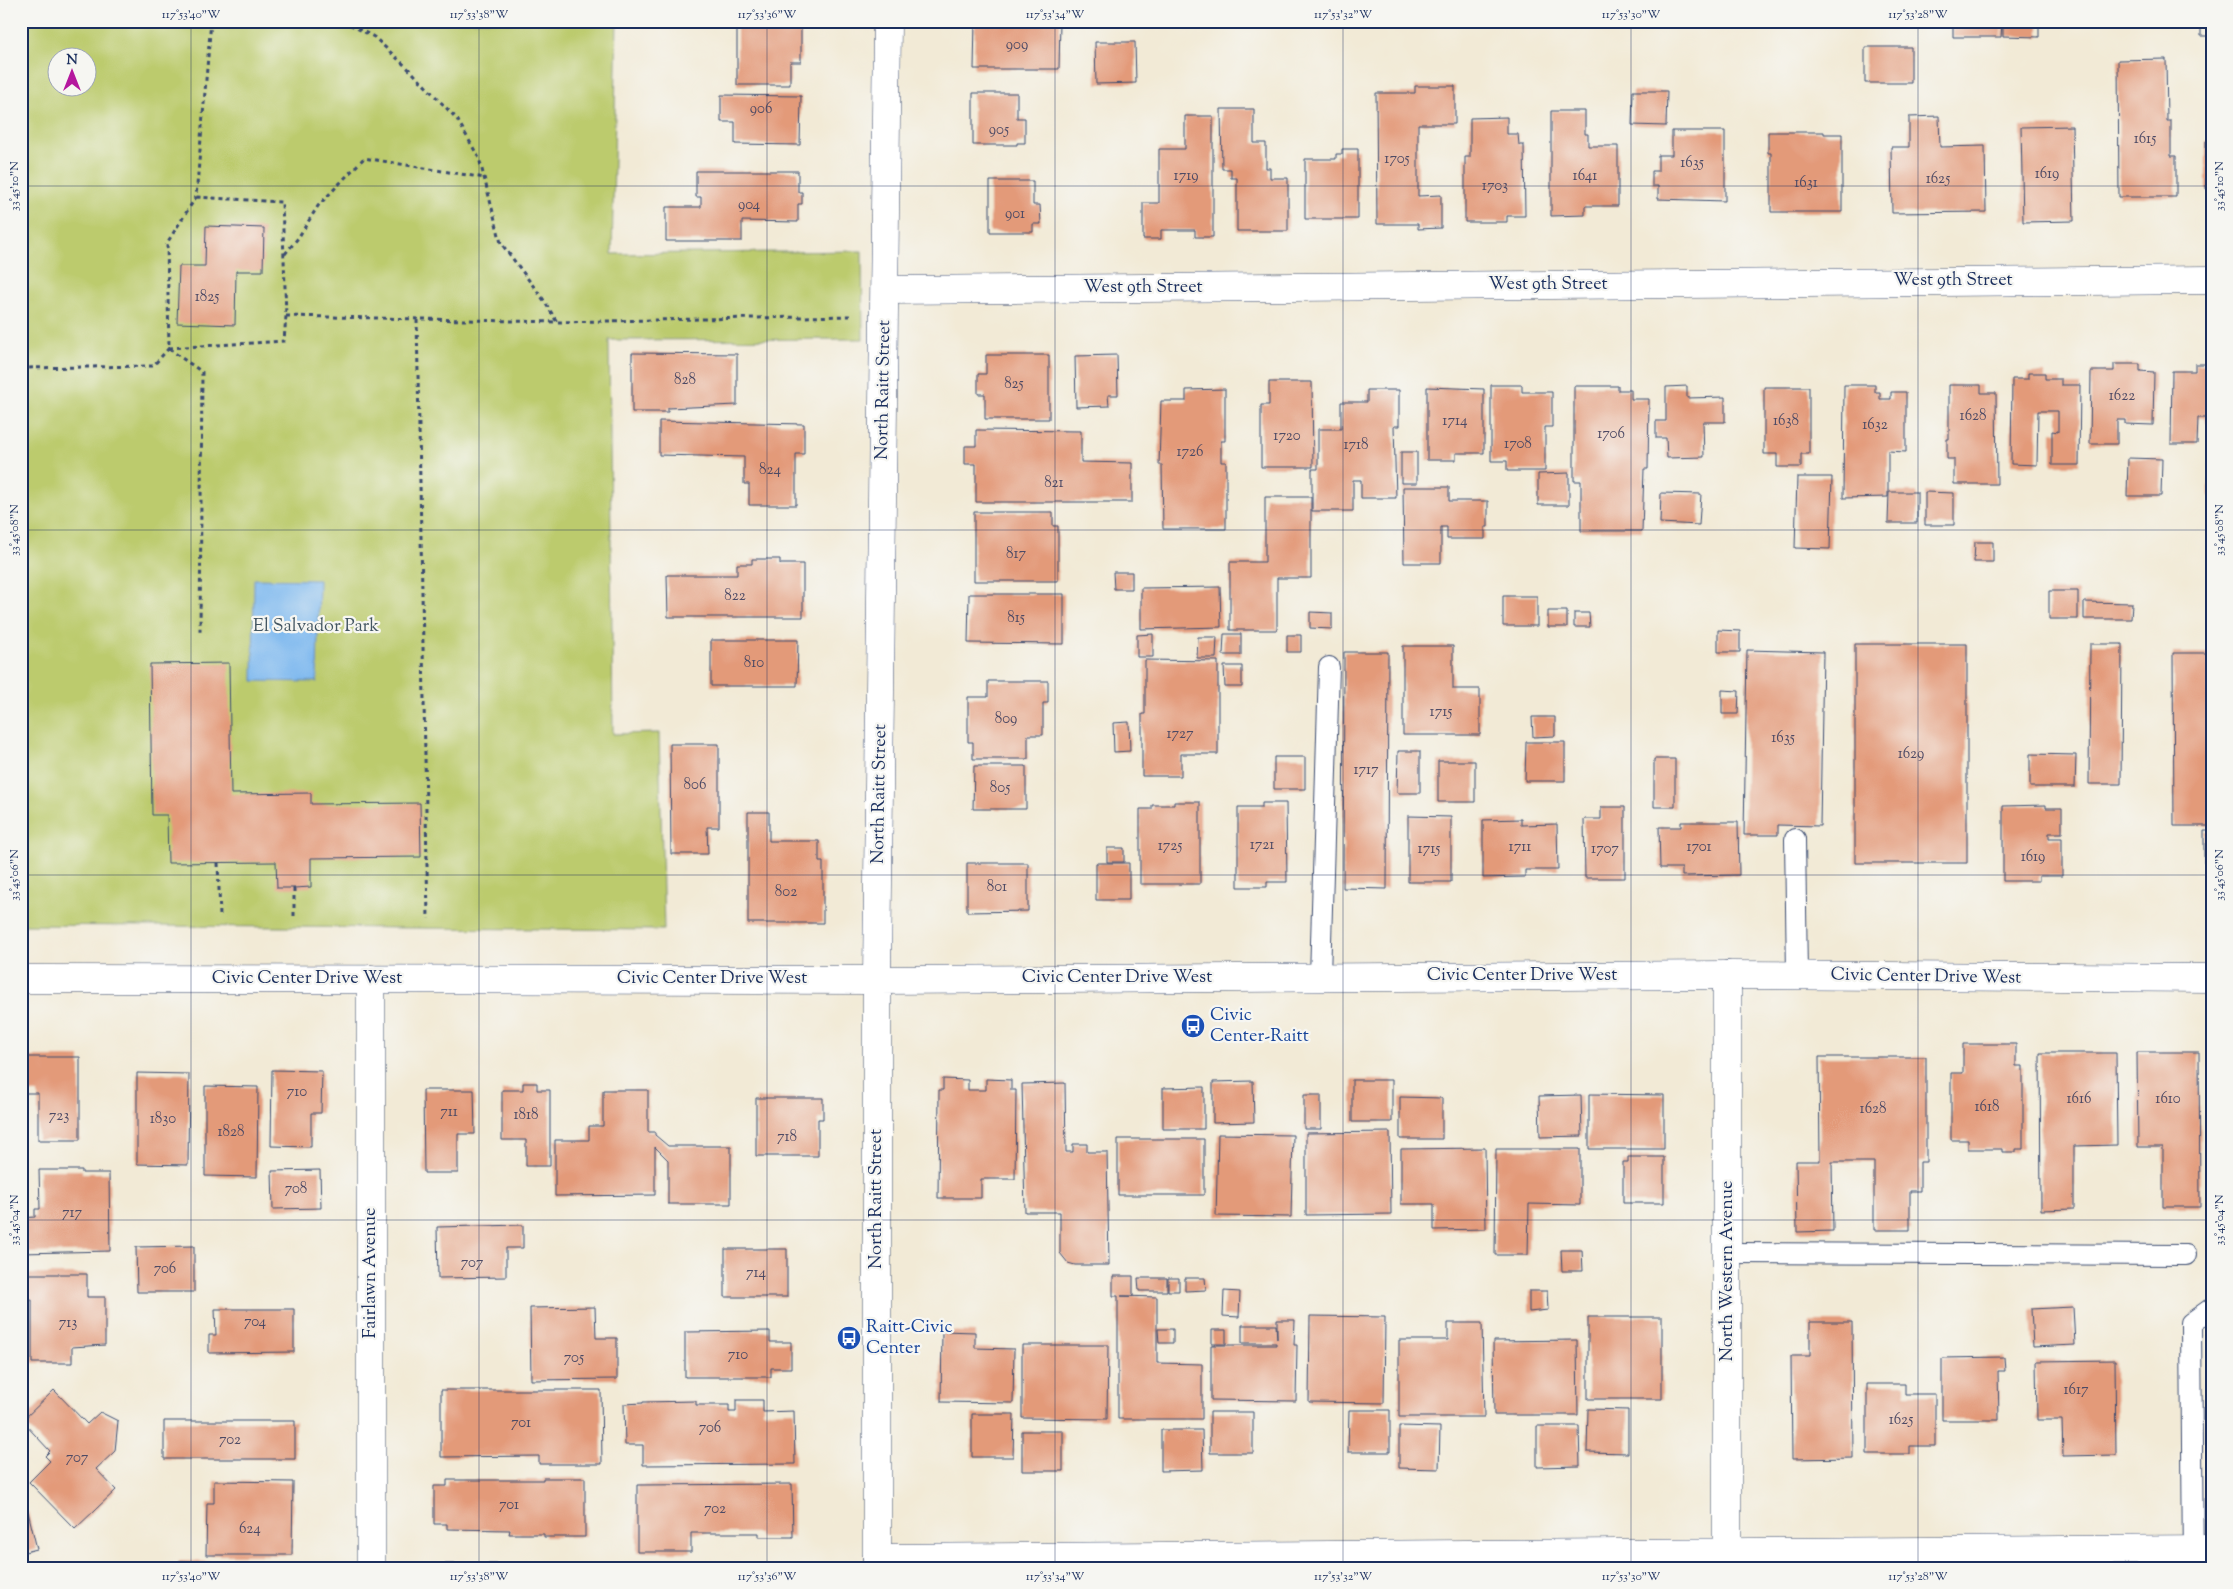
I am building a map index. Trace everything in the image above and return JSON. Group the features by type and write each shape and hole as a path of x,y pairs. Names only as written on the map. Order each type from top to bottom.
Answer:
{"street":[{"name":"North Raitt Street","path":"877,1563 877,980 887,21"},
{"name":"West 9th Street","path":"885,290 2212,280"},
{"name":"Civic Center Drive West","path":"21,979 877,980 1727,975 2212,978"},
{"name":"North Western Avenue","path":"1727,975 1727,1560"},
{"name":"Fairlawn Avenue","path":"371,979 371,1568"},
{"path":"877,1563 1727,1560 2199,1555"}],"lane":[{"path":"1320,977 1329,667"},
{"path":"1795,839 1797,975"},
{"path":"1728,1253 2186,1255"},
{"path":"2199,1555 2191,1324 2212,1308"}],"path":[{"path":"21,368 153,366 169,348 167,243 196,197 211,21"},
{"path":"343,21 374,37 413,73 457,119 479,158 501,243 543,299 557,322"},
{"path":"284,254 298,238 318,206 364,158 485,178"},
{"path":"169,348 284,341 286,316 282,202 196,197"},
{"path":"286,316 557,322 853,316"},
{"path":"417,319 428,919"},
{"path":"169,348 202,372 200,632"},
{"path":"218,862 220,916"},
{"path":"294,888 294,918"}],"green space":[{"name":"El Salvador Park","path":"21,21 617,21 612,254 862,251 863,339 609,340 613,734 659,733 664,930 21,925"}],"water":[{"path":"254,579 319,580 317,682 253,681"}],"building":[{"path":"737,21 801,21 801,62 790,62 790,85 737,85"},
{"path":"975,21 1060,21 1059,69 974,69"},
{"path":"1953,21 2002,21 2001,37 1953,37"},
{"path":"2003,21 2039,21 2039,37 2003,36"},
{"path":"2201,21 2212,21 2212,36 2201,36"},
{"path":"1095,42 1135,42 1136,83 1096,84"},
{"path":"1865,47 1911,47 1911,83 1865,83"},
{"path":"2166,59 2167,121 2171,121 2171,156 2176,156 2176,197 2119,197 2118,60"},
{"path":"1415,86 1455,86 1455,124 1418,124 1418,196 1441,195 1441,228 1418,229 1418,224 1377,224 1376,93 1415,93"},
{"path":"1633,91 1667,91 1666,126 1632,125"},
{"path":"973,93 1017,93 1017,118 1025,118 1025,143 1017,143 1017,145 973,145"},
{"path":"721,95 801,96 800,145 735,144 735,122 721,122"},
{"path":"1221,109 1254,109 1254,143 1266,143 1266,168 1270,168 1270,178 1288,178 1288,231 1237,231 1237,178 1231,178 1231,169 1222,169"},
{"path":"1551,111 1585,111 1585,134 1588,134 1588,146 1618,146 1618,206 1585,206 1585,215 1551,216"},
{"path":"1185,116 1213,116 1213,237 1195,237 1195,230 1161,230 1161,239 1143,239 1143,203 1159,203 1159,149 1185,149"},
{"path":"1939,116 1940,147 1985,146 1986,212 1892,213 1891,147 1909,147 1909,117"},
{"path":"1507,117 1507,134 1518,134 1519,145 1524,145 1525,216 1507,216 1507,222 1465,222 1465,157 1470,157 1470,118"},
{"path":"2072,126 2074,221 2023,222 2021,127"},
{"path":"1672,131 1725,131 1725,201 1658,199 1658,186 1652,186 1652,171 1658,171 1658,155 1672,155"},
{"path":"1768,132 1824,132 1824,134 1842,134 1842,212 1771,212 1771,153 1768,153"},
{"path":"2206,141 2212,141 2212,189 2206,189"},
{"path":"1342,149 1358,149 1358,219 1305,219 1305,159 1336,159 1336,154 1342,154"},
{"path":"696,171 798,171 798,192 802,192 802,204 798,204 798,222 742,221 742,241 666,241 666,207 701,207 701,197 696,197"},
{"path":"990,181 1033,181 1033,205 1040,205 1041,224 1033,224 1033,232 990,232"},
{"path":"206,226 264,228 263,271 236,271 235,325 177,323 179,266 205,266"},
{"path":"632,353 737,354 737,405 668,408 668,412 632,412"},
{"path":"986,355 1049,355 1049,419 985,419 985,394 978,394 978,374 986,374"},
{"path":"1117,355 1118,395 1108,395 1109,406 1076,407 1075,356"},
{"path":"2114,364 2140,364 2140,371 2154,372 2153,425 2125,424 2125,420 2117,420 2117,444 2090,444 2091,371 2114,371"},
{"path":"2195,364 2212,364 2212,423 2206,423 2206,418 2198,418 2197,444 2171,444 2172,371 2195,371"},
{"path":"2028,373 2045,373 2045,379 2061,379 2061,385 2080,385 2079,465 2052,465 2052,431 2058,432 2058,411 2038,411 2037,465 2011,464 2012,379 2028,379"},
{"path":"1269,382 1312,382 1313,467 1261,467 1261,405 1269,405"},
{"path":"1491,385 1522,385 1522,392 1552,392 1552,427 1545,427 1545,471 1507,471 1507,461 1491,461"},
{"path":"1844,385 1875,385 1875,392 1880,392 1880,399 1891,399 1891,392 1906,392 1906,452 1888,451 1888,497 1843,498"},
{"path":"1949,385 1981,385 1981,393 1996,393 1997,484 1954,484 1954,459 1947,459"},
{"path":"1574,386 1618,386 1618,390 1631,390 1631,399 1649,399 1648,469 1644,469 1642,531 1581,531 1581,481 1574,481"},
{"path":"1687,386 1687,398 1725,397 1725,422 1703,422 1704,457 1667,458 1666,438 1656,438 1656,421 1666,421 1666,387"},
{"path":"1427,387 1484,389 1484,453 1456,453 1456,460 1427,460"},
{"path":"1764,387 1809,387 1809,454 1801,454 1801,467 1777,467 1777,454 1764,454"},
{"path":"1225,389 1225,441 1221,441 1221,462 1226,462 1226,529 1163,529 1162,465 1159,465 1161,401 1186,401 1186,390"},
{"path":"1367,390 1399,390 1399,426 1394,426 1396,498 1361,498 1361,480 1353,480 1353,511 1312,511 1312,469 1318,469 1318,429 1341,429 1341,402 1367,402"},
{"path":"659,421 804,424 804,454 796,454 796,505 749,505 749,484 744,484 744,457 659,455"},
{"path":"976,430 1081,431 1081,462 1132,463 1132,502 976,502 976,464 965,464 965,446 976,446"},
{"path":"1401,452 1417,452 1417,483 1401,483"},
{"path":"2209,457 2212,457 2212,496 2209,496"},
{"path":"2128,458 2162,459 2161,496 2127,496"},
{"path":"1569,473 1569,505 1538,505 1538,474"},
{"path":"1797,477 1832,477 1830,549 1795,548"},
{"path":"1403,487 1449,487 1449,501 1488,501 1488,527 1485,527 1485,539 1447,539 1447,527 1441,527 1441,563 1404,563"},
{"path":"1889,492 1917,492 1917,523 1888,523"},
{"path":"1925,492 1954,493 1954,525 1925,525"},
{"path":"1661,493 1701,494 1699,525 1660,523"},
{"path":"1265,497 1311,497 1311,578 1277,578 1277,630 1230,630 1230,562 1265,562"},
{"path":"974,512 1053,512 1053,526 1058,526 1058,581 974,581"},
{"path":"1975,542 1993,542 1993,562 1974,562"},
{"path":"752,559 780,559 780,564 803,564 803,617 668,617 667,575 737,575 737,564 752,564"},
{"path":"1113,572 1132,572 1132,589 1114,589"},
{"path":"1220,587 1221,627 1141,629 1141,588"},
{"path":"2049,591 2078,591 2078,619 2049,619"},
{"path":"969,594 1064,594 1064,644 968,643"},
{"path":"1503,596 1537,596 1537,626 1503,626"},
{"path":"2084,602 2132,603 2131,619 2084,619"},
{"path":"1548,611 1567,611 1567,627 1548,627"},
{"path":"1310,612 1332,613 1332,629 1310,628"},
{"path":"1574,613 1589,613 1590,627 1574,627"},
{"path":"1718,630 1740,631 1740,652 1718,652"},
{"path":"1153,634 1153,657 1137,657 1137,635"},
{"path":"1224,634 1241,634 1241,655 1223,655"},
{"path":"1287,635 1301,635 1301,652 1287,652"},
{"path":"1198,637 1217,637 1216,658 1197,658"},
{"path":"711,640 798,640 797,686 711,686"},
{"path":"1855,644 1967,644 1967,863 1855,863"},
{"path":"2090,644 2122,644 2121,784 2089,784"},
{"path":"1403,646 1453,646 1453,689 1480,689 1480,735 1403,735"},
{"path":"1747,650 1823,652 1820,826 1778,825 1778,835 1744,835"},
{"path":"1344,652 1388,652 1387,889 1343,888"},
{"path":"2173,653 2212,653 2212,826 2174,826"},
{"path":"1145,660 1218,661 1218,754 1181,754 1181,776 1142,776 1142,714 1145,714"},
{"path":"229,663 231,794 311,793 311,804 420,803 421,857 311,858 311,887 294,888 277,888 276,862 168,863 167,815 152,815 150,664"},
{"path":"1224,666 1242,666 1242,687 1225,687"},
{"path":"988,681 1048,681 1048,703 1043,703 1043,735 1028,735 1028,759 973,759 973,742 968,742 968,697 988,697"},
{"path":"1722,690 1739,691 1738,714 1722,714"},
{"path":"1532,717 1555,717 1555,736 1533,737"},
{"path":"1129,722 1130,751 1114,752 1113,723"},
{"path":"1526,742 1565,742 1565,781 1525,781"},
{"path":"670,744 719,744 719,827 707,827 708,854 671,854"},
{"path":"1398,751 1420,751 1420,793 1397,793"},
{"path":"2030,754 2076,755 2075,787 2030,787"},
{"path":"1274,757 1305,757 1305,789 1274,789"},
{"path":"1654,759 1675,759 1675,807 1654,807"},
{"path":"1438,761 1475,761 1475,802 1438,802"},
{"path":"974,766 1026,766 1026,809 973,809"},
{"path":"1174,802 1200,802 1200,884 1140,884 1140,809 1152,809 1152,805 1174,805"},
{"path":"1262,803 1286,803 1287,882 1267,882 1267,887 1238,887 1238,807 1262,807"},
{"path":"2046,805 2046,808 2062,808 2062,833 2049,833 2049,838 2062,838 2062,876 2039,876 2039,881 2003,881 2003,806"},
{"path":"1601,807 1625,807 1625,878 1585,878 1584,819 1601,819"},
{"path":"748,812 769,812 769,841 819,841 819,862 823,862 823,923 748,923"},
{"path":"1408,816 1451,817 1451,882 1408,882"},
{"path":"1521,819 1521,825 1557,824 1558,870 1525,870 1525,877 1483,878 1483,820"},
{"path":"1681,822 1738,822 1739,875 1682,876 1682,868 1660,868 1659,827 1681,827"},
{"path":"2204,831 2212,831 2212,863 2204,863"},
{"path":"1107,848 1124,848 1124,862 1107,862"},
{"path":"967,863 1028,863 1028,911 967,912"},
{"path":"1096,863 1129,863 1129,900 1096,900"},
{"path":"1963,1044 2016,1044 2016,1066 2023,1066 2023,1149 2016,1149 2016,1152 2002,1152 2002,1149 1968,1149 1968,1140 1951,1140 1951,1073 1963,1073"},
{"path":"2137,1052 2199,1052 2200,1207 2163,1207 2163,1147 2138,1147"},
{"path":"2040,1053 2116,1053 2117,1145 2074,1146 2074,1209 2041,1210"},
{"path":"21,1057 80,1057 80,1140 38,1140 38,1093 21,1093"},
{"path":"1819,1057 1926,1057 1926,1162 1920,1162 1920,1191 1910,1191 1910,1230 1874,1230 1874,1162 1832,1162 1833,1231 1797,1232 1796,1161 1820,1161"},
{"path":"272,1070 322,1071 321,1113 311,1113 311,1147 271,1146"},
{"path":"137,1073 189,1074 188,1165 137,1164"},
{"path":"943,1079 968,1080 968,1090 986,1090 986,1079 1011,1080 1011,1090 1016,1090 1015,1179 981,1179 981,1198 938,1198 939,1090 943,1090"},
{"path":"1352,1080 1392,1080 1392,1122 1352,1122"},
{"path":"1253,1081 1254,1122 1213,1123 1213,1082"},
{"path":"523,1083 537,1083 537,1090 550,1090 550,1166 526,1166 526,1140 502,1140 502,1090 523,1090"},
{"path":"1065,1083 1066,1152 1073,1152 1073,1144 1087,1144 1087,1152 1107,1152 1109,1265 1075,1265 1068,1263 1060,1253 1060,1212 1025,1212 1022,1084"},
{"path":"205,1086 258,1087 257,1177 205,1176"},
{"path":"1204,1087 1204,1129 1163,1129 1163,1088"},
{"path":"423,1090 474,1090 475,1134 458,1134 458,1173 424,1173"},
{"path":"603,1090 648,1090 648,1132 655,1132 655,1135 668,1146 731,1146 731,1204 668,1204 668,1160 655,1147 655,1195 555,1196 555,1140 589,1140 589,1126 603,1126"},
{"path":"1589,1094 1664,1095 1664,1149 1589,1149"},
{"path":"1304,1095 1321,1095 1321,1129 1304,1129"},
{"path":"1581,1095 1582,1136 1540,1137 1539,1096"},
{"path":"1400,1097 1442,1098 1442,1139 1400,1139"},
{"path":"756,1098 823,1098 823,1119 818,1119 818,1156 756,1156"},
{"path":"1390,1132 1391,1214 1306,1215 1306,1133"},
{"path":"1218,1134 1293,1135 1291,1217 1216,1216"},
{"path":"2207,1134 2212,1134 2212,1168 2207,1168"},
{"path":"1118,1139 1204,1139 1204,1195 1118,1195"},
{"path":"1485,1148 1486,1229 1434,1230 1434,1204 1401,1204 1401,1149"},
{"path":"1496,1149 1580,1149 1580,1205 1529,1204 1528,1255 1495,1255"},
{"path":"1628,1157 1664,1157 1664,1203 1623,1203 1623,1162 1628,1162"},
{"path":"39,1170 82,1170 82,1173 109,1173 110,1251 21,1253 21,1218 35,1217 35,1209 40,1209"},
{"path":"320,1170 321,1208 273,1209 272,1171"},
{"path":"523,1225 523,1248 506,1248 506,1277 438,1278 437,1227"},
{"path":"194,1246 194,1292 137,1292 136,1247"},
{"path":"725,1249 787,1249 787,1297 725,1297"},
{"path":"1561,1250 1582,1250 1583,1271 1562,1271"},
{"path":"21,1274 87,1274 87,1297 105,1297 105,1345 72,1347 72,1363 32,1363 32,1300 21,1301"},
{"path":"1113,1276 1133,1276 1133,1296 1121,1296 1157,1297 1157,1363 1202,1364 1202,1419 1118,1419 1118,1296 1113,1296"},
{"path":"1138,1278 1167,1278 1167,1291 1139,1291"},
{"path":"1168,1278 1179,1278 1179,1291 1168,1291"},
{"path":"1185,1278 1205,1278 1206,1290 1185,1291"},
{"path":"1224,1291 1240,1292 1239,1317 1223,1316"},
{"path":"1529,1291 1547,1291 1548,1310 1529,1312"},
{"path":"595,1307 596,1338 617,1338 617,1379 531,1380 530,1308"},
{"path":"2073,1307 2075,1345 2033,1347 2031,1309"},
{"path":"215,1309 294,1309 294,1352 209,1353 209,1335 216,1335"},
{"path":"1310,1316 1385,1317 1384,1403 1309,1402"},
{"path":"1588,1317 1662,1317 1662,1399 1588,1399"},
{"path":"1277,1320 1295,1320 1294,1345 1297,1345 1296,1401 1211,1400 1211,1345 1276,1345 1276,1343 1242,1343 1242,1325 1276,1325 1277,1339"},
{"path":"1810,1322 1852,1322 1853,1458 1792,1459 1791,1356 1810,1356"},
{"path":"1448,1323 1482,1323 1484,1417 1399,1417 1399,1340 1448,1340"},
{"path":"1158,1329 1173,1329 1173,1343 1159,1343"},
{"path":"1212,1330 1226,1330 1226,1344 1212,1344"},
{"path":"770,1331 770,1342 791,1342 791,1368 771,1368 771,1377 685,1377 685,1332"},
{"path":"942,1331 975,1332 975,1348 1014,1349 1013,1403 941,1402"},
{"path":"1577,1340 1578,1415 1494,1415 1493,1341"},
{"path":"1022,1345 1108,1345 1107,1419 1022,1418"},
{"path":"2004,1357 2005,1371 1998,1371 1999,1420 1942,1420 1942,1358"},
{"path":"2115,1360 2116,1455 2063,1456 2062,1420 2037,1420 2036,1361"},
{"path":"1867,1384 1905,1384 1905,1394 1935,1394 1935,1446 1910,1446 1910,1454 1867,1454"},
{"path":"54,1390 87,1424 100,1412 118,1421 115,1451 96,1469 116,1490 75,1529 29,1482 50,1461 45,1456 50,1451 22,1421"},
{"path":"441,1390 601,1390 602,1464 539,1464 539,1456 441,1457"},
{"path":"736,1400 763,1400 763,1412 794,1411 795,1464 643,1465 643,1445 625,1445 624,1404 696,1401 696,1405 729,1405 729,1412 736,1412"},
{"path":"1588,1409 1628,1410 1628,1453 1587,1452"},
{"path":"1349,1410 1390,1410 1390,1452 1348,1452"},
{"path":"1210,1412 1253,1412 1253,1453 1210,1453"},
{"path":"972,1414 1014,1414 1013,1457 972,1457"},
{"path":"164,1421 295,1421 295,1459 164,1459"},
{"path":"1399,1426 1440,1427 1439,1469 1399,1468"},
{"path":"1537,1426 1579,1426 1580,1466 1537,1467"},
{"path":"1161,1430 1202,1430 1203,1470 1161,1471"},
{"path":"1022,1431 1063,1431 1063,1471 1022,1471"},
{"path":"543,1478 585,1478 585,1537 544,1537 544,1534 509,1534 510,1530 447,1529 447,1524 434,1524 434,1486 447,1486 447,1480 543,1480"},
{"path":"214,1481 293,1482 292,1555 206,1555 207,1503 214,1503"},
{"path":"792,1484 793,1537 759,1537 759,1533 691,1533 691,1552 637,1552 637,1485"},
{"path":"28,1512 37,1549 21,1553 21,1514"},
{"path":"179,1561 214,1562 214,1568 179,1568"},
{"path":"444,1564 551,1564 551,1568 444,1568"}],"place":[{"name":"Civic Center-Raitt","path":"1193,1026"},
{"name":"Raitt-Civic Center","path":"849,1338"}]}
